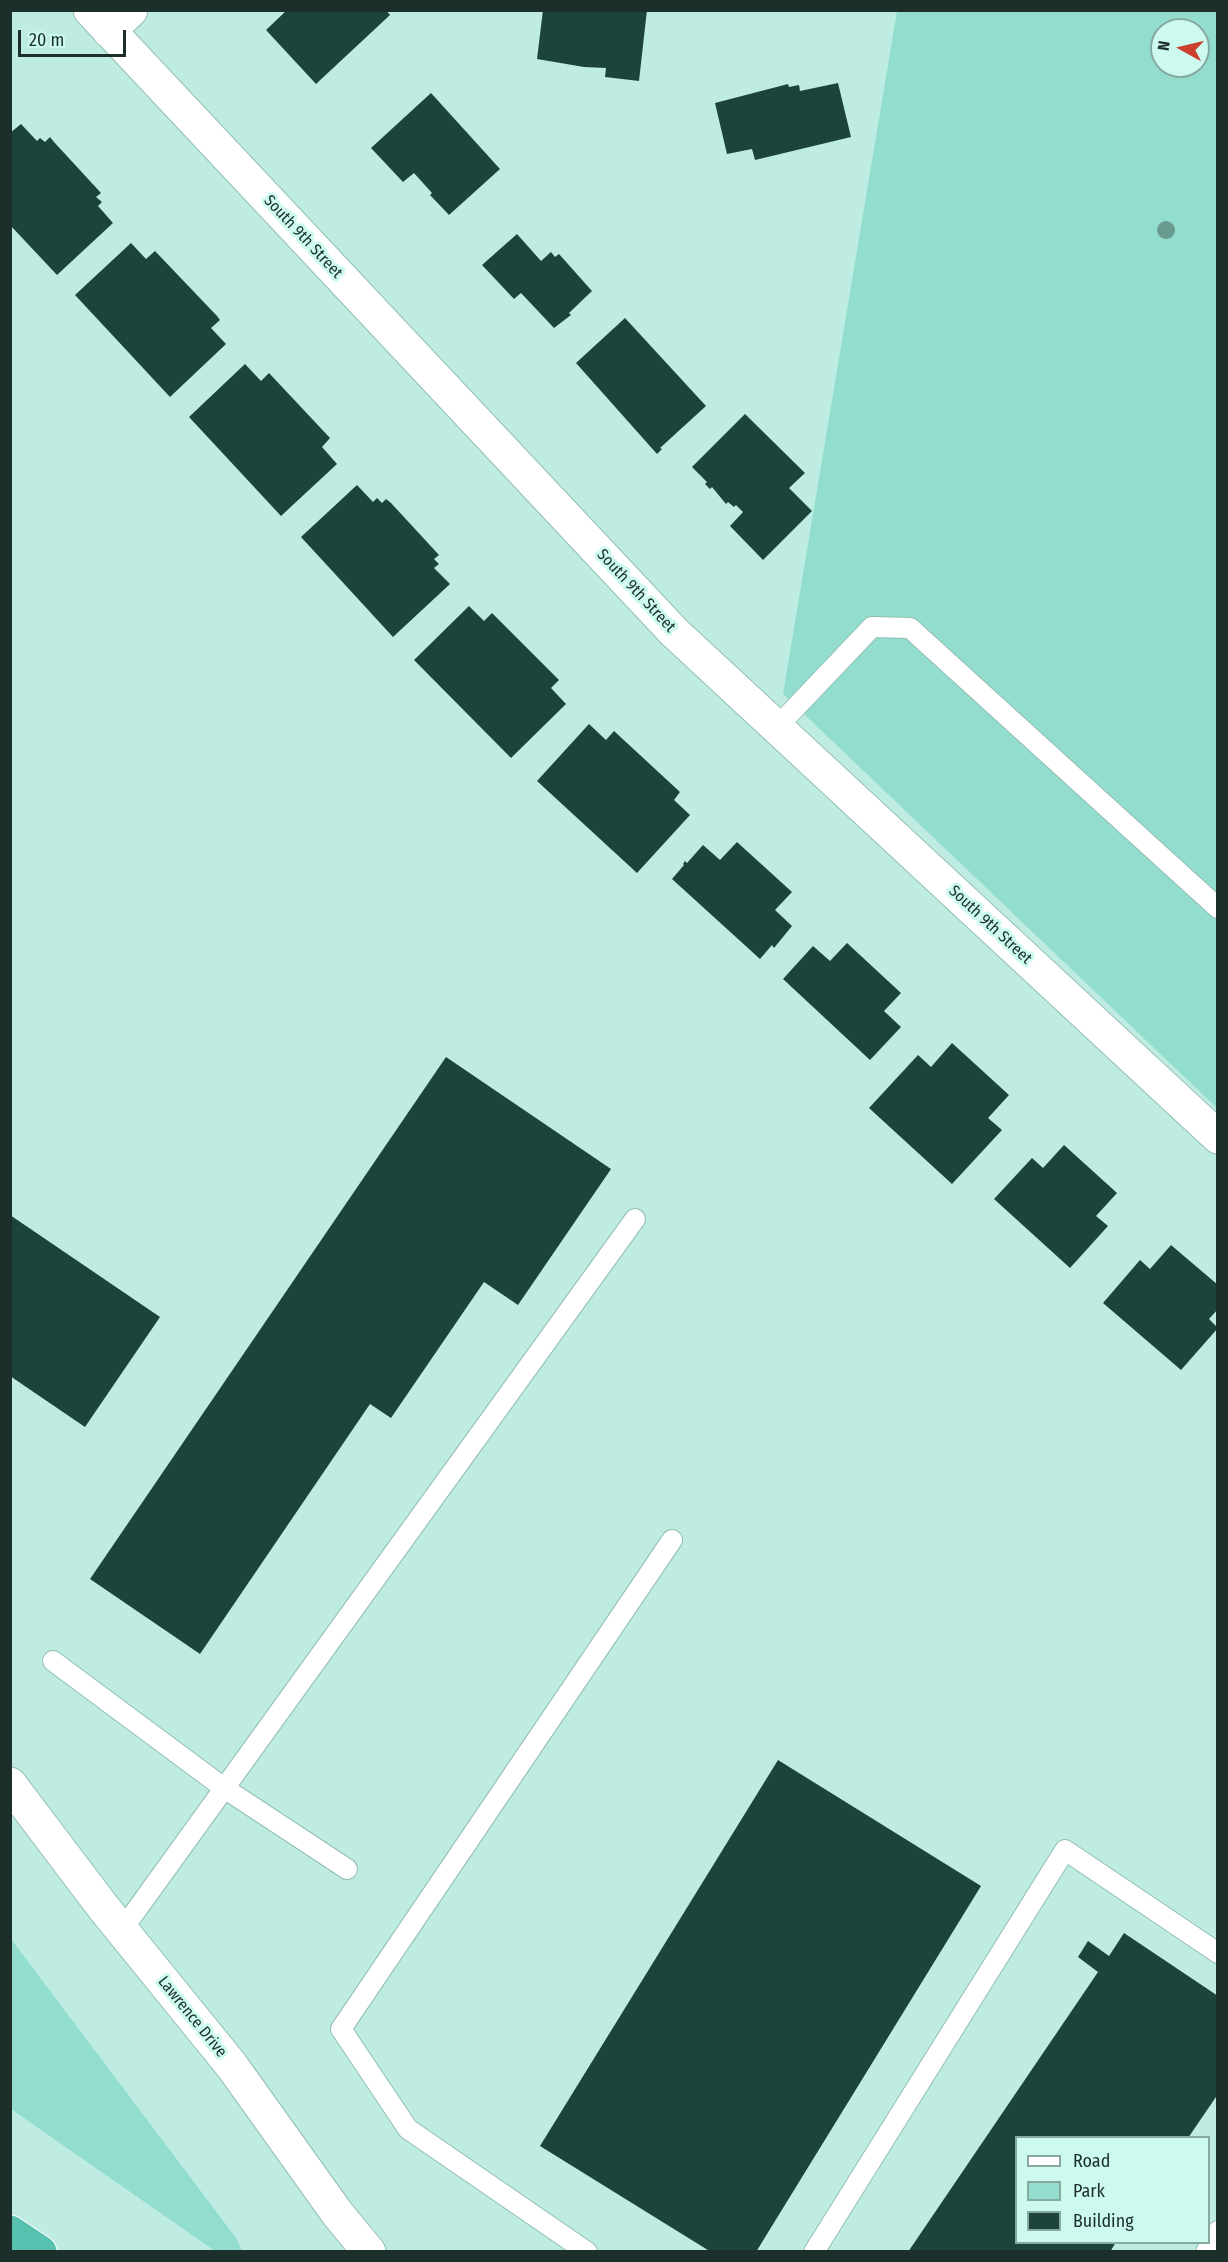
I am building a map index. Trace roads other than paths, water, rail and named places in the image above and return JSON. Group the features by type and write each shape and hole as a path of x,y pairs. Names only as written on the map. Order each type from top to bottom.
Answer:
{"highway":[{"path":"10,2232 40,2252"}],"street":[{"name":"South 9th Street","path":"110,17 674,632 1218,1137"},
{"name":"Lawrence Drive","path":"10,1784 122,1930 232,2066 337,2213 369,2252"}],"lane":[{"path":"777,727 872,627 910,628 1218,908"},
{"path":"122,1930 635,1219"},
{"path":"587,2252 408,2129 341,2029 672,1540"},
{"path":"53,1661 224,1788 347,1869"},
{"path":"814,2252 1065,1850 1218,1953"},
{"path":"1206,2252 1218,2231"}]}
